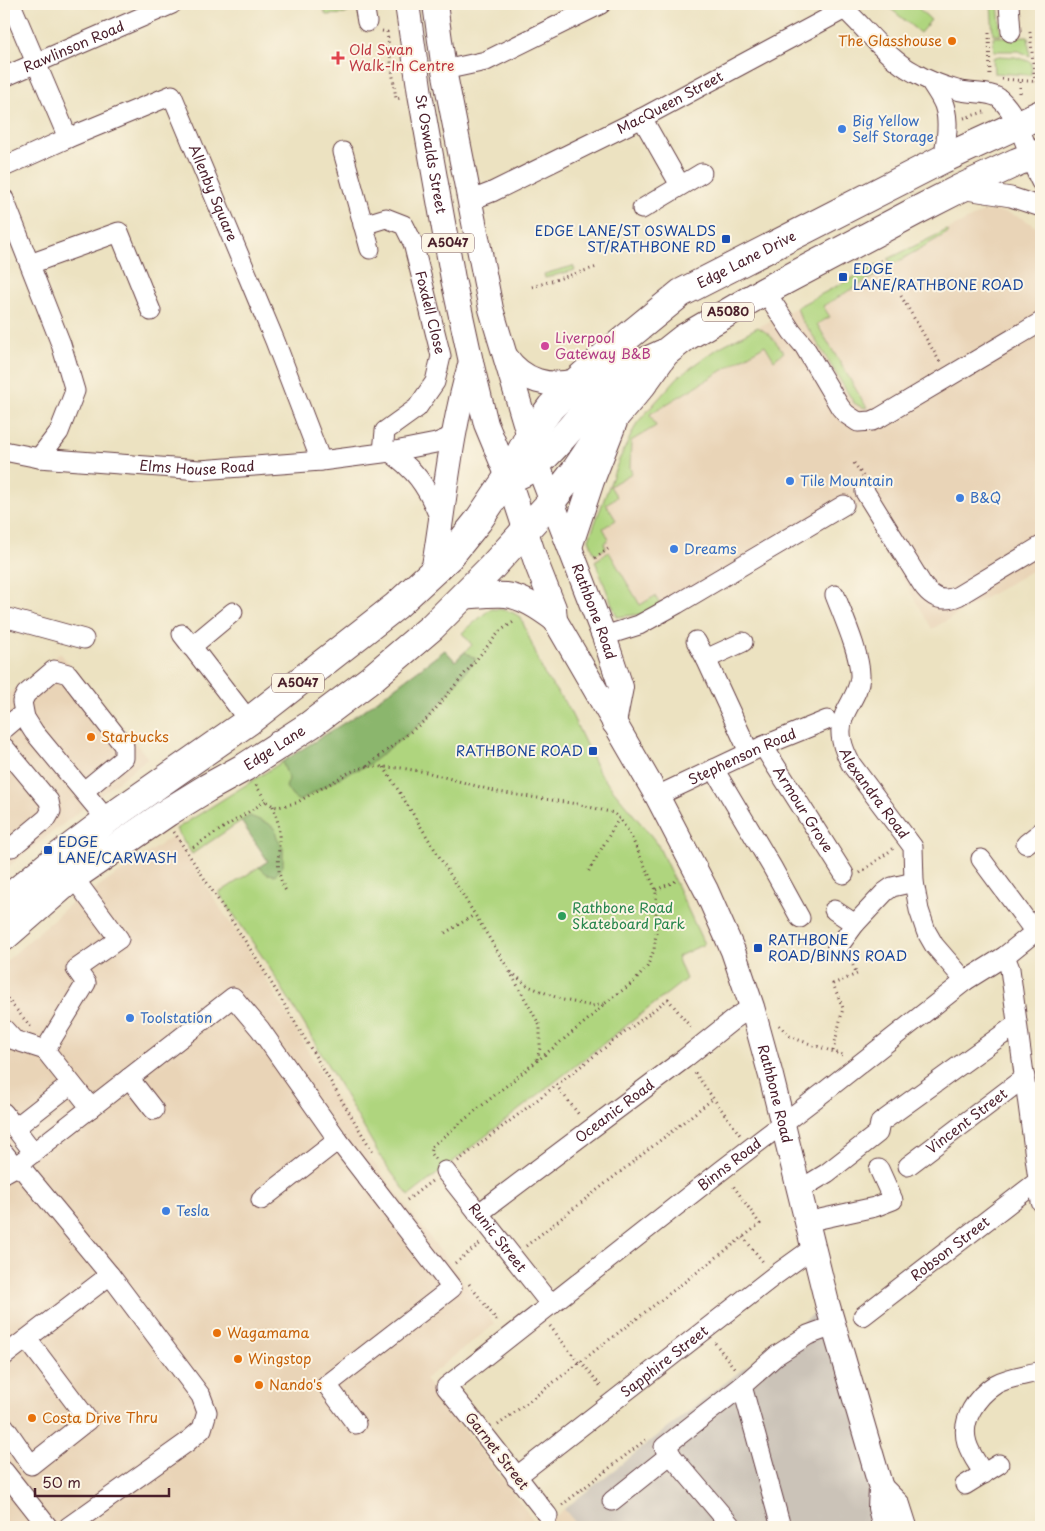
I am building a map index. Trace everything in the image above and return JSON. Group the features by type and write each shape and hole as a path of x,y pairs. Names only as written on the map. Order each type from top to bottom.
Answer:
{"highway":[{"name":"Edge Lane Drive","path":"508,477 528,438 551,407 609,352 681,293 943,160 1026,112"},
{"name":"A5080","path":"526,531 575,471 599,435 642,385 664,353 684,338 765,291 960,188 1038,150"},
{"path":"508,477 519,474 537,463 554,448 618,375 664,353"},
{"name":"A5047","path":"4,902 58,857 107,820 249,721 396,606 449,557 478,521 508,477"},
{"name":"Edge Lane","path":"4,937 73,877 163,815 246,767 310,725 371,679 432,627 526,531"},
{"path":"4,902 63,864 73,877"}],"main road":[{"name":"St Oswalds Street","path":"407,4 420,94 453,279 486,424 508,477"},
{"name":"St Oswalds Street","path":"435,4 444,70 490,310 528,438"},
{"name":"A5047","path":"449,252 478,247"},
{"path":"504,353 520,373 535,381 560,384 578,380"},
{"path":"433,572 454,433 462,391 471,362"},
{"path":"570,547 592,481 619,411"},
{"name":"A5047","path":"528,438 551,502"},
{"name":"A5047","path":"508,477 526,531"},
{"name":"Rathbone Road","path":"551,502 604,636 621,687 614,723"},
{"name":"Rathbone Road","path":"526,531 536,564 554,608 555,620 657,796 720,920 744,980 783,1123 833,1326 881,1488 880,1508 885,1527"},
{"path":"463,597 508,595 538,609 555,620"},
{"name":"Rathbone Road","path":"881,1488 898,1505 904,1527"}],"street":[{"path":"11,4 68,138"},
{"name":"Rawlinson Road","path":"4,77 172,4"},
{"path":"444,70 486,61 601,4"},
{"path":"1009,4 1011,32"},
{"path":"842,6 895,60 914,73 930,81 971,93 999,97 1006,105 1026,112 1038,150 1041,182"},
{"name":"MacQueen Street","path":"469,201 492,192 642,118 842,6"},
{"path":"930,81 944,105 947,120 943,160"},
{"name":"Allenby Square","path":"4,167 172,95 275,341 321,461"},
{"path":"642,118 680,185"},
{"path":"343,152 370,249"},
{"path":"642,209 702,173"},
{"path":"960,188 1011,197 1041,207"},
{"path":"4,199 61,344 74,391 59,432 39,458"},
{"name":"Foxdell Close","path":"363,225 386,218 404,225 413,243 442,356 436,382 417,408 385,431 386,452"},
{"path":"30,264 119,232 152,311"},
{"path":"765,291 792,332 804,346 840,407 852,419 858,422 872,421 879,418 1041,322"},
{"name":"Elms House Road","path":"4,452 39,458 200,470 321,461 386,452 436,443 454,433"},
{"path":"386,452 410,468 418,478 430,496 441,521"},
{"path":"865,492 922,584 938,599 948,600 958,596 1041,546"},
{"path":"604,636 639,625 689,598 844,505"},
{"name":"Alexandra Road","path":"835,595 859,662 860,678 855,695 844,717 841,734 844,751 851,764 913,847 914,882 926,931 934,945 965,981"},
{"path":"233,612 186,640 249,721"},
{"path":"4,616 84,639"},
{"name":"Armour Grove","path":"696,641 756,749 844,874"},
{"path":"706,659 742,642"},
{"path":"29,725 22,702 26,694 54,670 68,674 124,746 124,758 84,791"},
{"path":"4,729 17,718 29,725 107,820"},
{"name":"Stephenson Road","path":"657,796 756,749 827,720"},
{"path":"4,747 49,801 51,811 47,818 12,847 4,845"},
{"path":"714,768 800,918"},
{"path":"1026,844 1041,832"},
{"path":"981,859 1038,929"},
{"path":"46,1048 86,983 76,970 119,939 73,877"},
{"path":"836,950 855,924 885,892 892,887 914,882"},
{"path":"834,910 855,924"},
{"name":"Binns Road","path":"446,1387 750,1147 824,1092 965,981 1005,956 1038,929"},
{"path":"1005,956 1010,969 1041,1202"},
{"path":"8,1165 34,1152 233,997 260,1029 338,1140 452,1288 327,1385 356,1424"},
{"name":"Oceanic Road","path":"478,1214 752,1008"},
{"path":"799,1190 827,1173 878,1132 880,1123 1017,1024"},
{"path":"4,1029 14,1040 46,1048 71,1084 91,1108"},
{"name":"Vincent Street","path":"908,1166 1025,1077"},
{"path":"129,1078 154,1110"},
{"path":"34,1152 9,1121 71,1084"},
{"path":"260,1200 338,1140"},
{"path":"8,1165 23,1170 110,1275 200,1396 207,1412 202,1429 186,1443 68,1527"},
{"path":"806,1222 874,1207 893,1200 878,1168"},
{"name":"Runic Street","path":"445,1171 512,1256 546,1309"},
{"name":"Robson Street","path":"863,1316 1038,1182"},
{"name":"Sapphire Street","path":"516,1477 774,1276 813,1248"},
{"path":"4,1372 31,1344 110,1275"},
{"path":"732,1527 664,1447 739,1378 808,1335 833,1326"},
{"path":"4,1356 31,1344"},
{"path":"4,1426 31,1465 88,1420 31,1344"},
{"path":"965,1486 991,1469 967,1444 965,1430 969,1415 978,1401 997,1384 1041,1371"},
{"path":"739,1378 781,1527"},
{"name":"Garnet Street","path":"446,1387 548,1516"},
{"path":"612,1501 671,1454"},
{"path":"4,1471 48,1527"}],"path":[{"path":"366,13 369,29 387,32 396,100"},
{"path":"1030,31 1035,82"},
{"path":"989,32 990,78"},
{"path":"1020,80 1026,112"},
{"path":"961,119 979,114"},
{"path":"880,260 891,280"},
{"path":"532,286 597,267"},
{"path":"901,296 941,364"},
{"path":"594,558 608,549"},
{"path":"273,806 296,803 350,772 367,766 428,718 500,631 515,621"},
{"path":"367,766 426,772 498,792 578,804 614,813 629,832 656,890 656,933 654,950 647,967 636,981 604,1004 590,1018 432,1146 430,1153 445,1171"},
{"path":"246,767 266,801 273,806 278,826 279,874 286,891"},
{"path":"384,767 509,970 540,1026 540,1048 537,1060"},
{"path":"193,847 266,801"},
{"path":"163,815 260,964 376,1158"},
{"path":"587,874 619,818"},
{"path":"445,933 474,915"},
{"path":"833,1051 843,1008 833,984 857,974 848,954 836,950"},
{"path":"509,970 528,986 563,1000 592,1006 604,1004"},
{"path":"4,995 46,1048"},
{"path":"405,1198 407,1200 668,999 704,1044"},
{"path":"779,1025 790,1036 846,1057"},
{"path":"684,1059 750,1147"},
{"path":"556,1085 590,1129"},
{"path":"512,1256 714,1098"},
{"path":"485,1434 760,1224 722,1170"},
{"path":"460,1271 454,1264 494,1233"},
{"path":"743,1237 774,1276"},
{"path":"466,1278 509,1337"},
{"path":"546,1309 580,1362 612,1402"},
{"path":"712,1339 739,1378"},
{"path":"4,1517 12,1527"}],"shaded area":[{"path":"983,212 1007,213 1022,218 1041,230 1041,565 932,629 861,506 692,602 661,606 631,616 617,617 595,561 595,555 589,539 619,460 637,423 649,407 678,377 720,347 889,259"},
{"path":"60,653 148,758 4,870 4,697"},
{"path":"173,836 259,967 371,1159 495,1324 425,1379 539,1527 4,1527 4,963 76,899 97,888"},
{"path":"827,1303 885,1527 579,1527 564,1509"},
{"path":"564,1509 579,1527 543,1527"}],"green space":[{"path":"353,4 354,9 345,14 326,15 323,7"},
{"path":"885,4 917,4 917,7 931,20 920,33"},
{"path":"991,4 998,4 1001,35 993,35"},
{"path":"1028,36 1030,56 1019,51 994,51 993,37"},
{"path":"999,56 1015,57 1031,62 1031,75 994,73 993,58"},
{"path":"947,230 949,232 892,265 888,259"},
{"path":"877,265 881,272 823,306 830,317 817,324 867,408 854,403 810,331 801,320 797,307"},
{"path":"573,266 575,270 545,278 544,274"},
{"path":"758,327 770,335 784,352 774,360 765,345 650,414 656,426 631,441 630,468 632,473 610,486 617,497 606,504 616,520 603,528 609,539 604,543 606,548 595,555 589,539 619,460 637,423 678,377 720,347"},
{"path":"609,552 640,605 655,596 661,606 642,614 617,617 595,561"},
{"path":"490,609 507,610 521,618 544,674 568,707 600,774 657,843 704,944 677,957 686,979 409,1196 383,1161 304,1024 266,962 219,893 268,861 241,821 192,854 176,829 363,711 445,650 455,661 472,645 462,633"},
{"path":"445,650 455,661 465,652 476,659 428,718 367,766 350,772 299,801 292,796 286,787 289,779 282,762 363,711"},
{"path":"250,816 269,824 275,829 277,838 283,848 283,866 275,875 267,874 259,867 268,861 241,821"}],"place":[{"name":"The Glasshouse","path":"952,41"},
{"name":"Old Swan Walk-In Centre","path":"338,58"},
{"name":"Big Yellow Self Storage","path":"842,129"},
{"name":"EDGE LANE/ST OSWALDS ST/RATHBONE RD","path":"726,239"},
{"name":"EDGE LANE/RATHBONE ROAD","path":"843,277"},
{"name":"Liverpool Gateway B&B","path":"545,346"},
{"name":"Tile Mountain","path":"790,481"},
{"name":"B&Q","path":"960,498"},
{"name":"Dreams","path":"674,549"},
{"name":"Starbucks","path":"91,737"},
{"name":"RATHBONE ROAD","path":"593,751"},
{"name":"EDGE LANE/CARWASH","path":"48,850"},
{"name":"Rathbone Road Skateboard Park","path":"562,916"},
{"name":"RATHBONE ROAD/BINNS ROAD","path":"758,948"},
{"name":"Toolstation","path":"130,1018"},
{"name":"Tesla","path":"166,1211"},
{"name":"Wagamama","path":"217,1333"},
{"name":"Wingstop","path":"238,1359"},
{"name":"Nando's","path":"259,1385"},
{"name":"Costa Drive Thru","path":"32,1418"}]}
